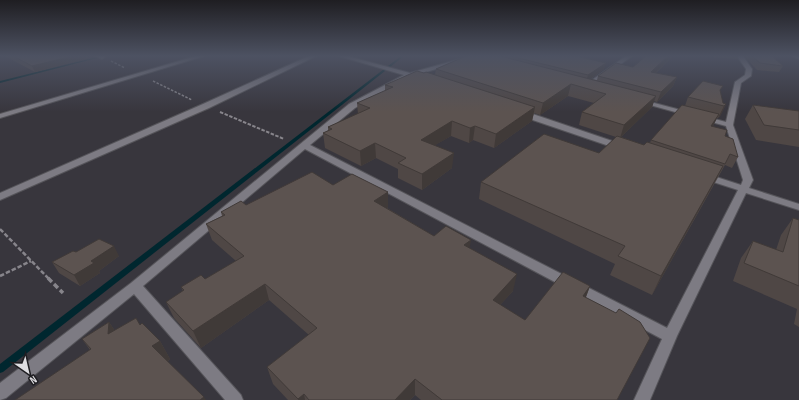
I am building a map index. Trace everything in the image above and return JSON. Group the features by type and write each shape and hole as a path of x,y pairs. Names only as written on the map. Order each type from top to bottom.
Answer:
{"street":[{"path":"0,116 139,75"},
{"path":"0,197 206,106 272,75"},
{"path":"0,393 135,286 352,106 410,75 425,80"},
{"path":"599,75 583,85 602,90"},
{"path":"642,400 670,336 748,180 729,124 738,82 748,75"},
{"path":"632,98 729,124"},
{"path":"514,110 625,148"},
{"path":"304,145 670,336"},
{"path":"700,174 799,207"},
{"path":"135,286 235,400"}],"path":[{"path":"206,106 284,139"},
{"path":"0,229 63,293"},
{"path":"0,276 31,261"}],"building":[{"path":"409,75 434,75 535,107 496,134 475,126 470,128 452,121 421,140 454,153 422,174 398,163 406,158 375,143 360,151 323,133 332,129 328,127 370,108 357,103 393,87 385,85"},
{"path":"454,75 573,75 656,96 624,125 582,112 606,94 571,84 543,103"},
{"path":"600,75 665,75 677,77 661,92 598,76"},
{"path":"703,81 723,86 720,90 723,103 726,104 724,106 688,97"},
{"path":"682,105 719,114 711,126 727,130 725,136 733,139 738,157 730,154 725,164 651,140"},
{"path":"753,105 799,111 799,130 764,125"},
{"path":"544,134 599,153 617,136 644,145 647,142 723,166 661,276 618,256 625,246 481,182"},
{"path":"312,172 333,185 352,174 388,192 374,201 434,236 446,226 471,240 464,245 517,274 493,300 525,320 563,272 590,286 583,296 616,313 619,309 640,322 650,338 617,400 442,400 415,379 395,400 309,400 304,394 298,399 267,367 317,328 265,284 193,331 166,302 184,290 181,287 201,275 205,279 244,256 206,224 225,215 221,212 241,201 246,205"},
{"path":"793,218 799,220 799,286 744,263 753,241 783,252"},
{"path":"99,239 114,246 91,261 94,263 74,275 52,262 73,251 76,252"},
{"path":"136,318 140,325 142,323 160,341 152,346 204,397 200,400 15,400 91,349 82,339 109,322 108,334"}],"waterway":[{"path":"0,82 29,75"},
{"path":"0,369 378,75"}]}
